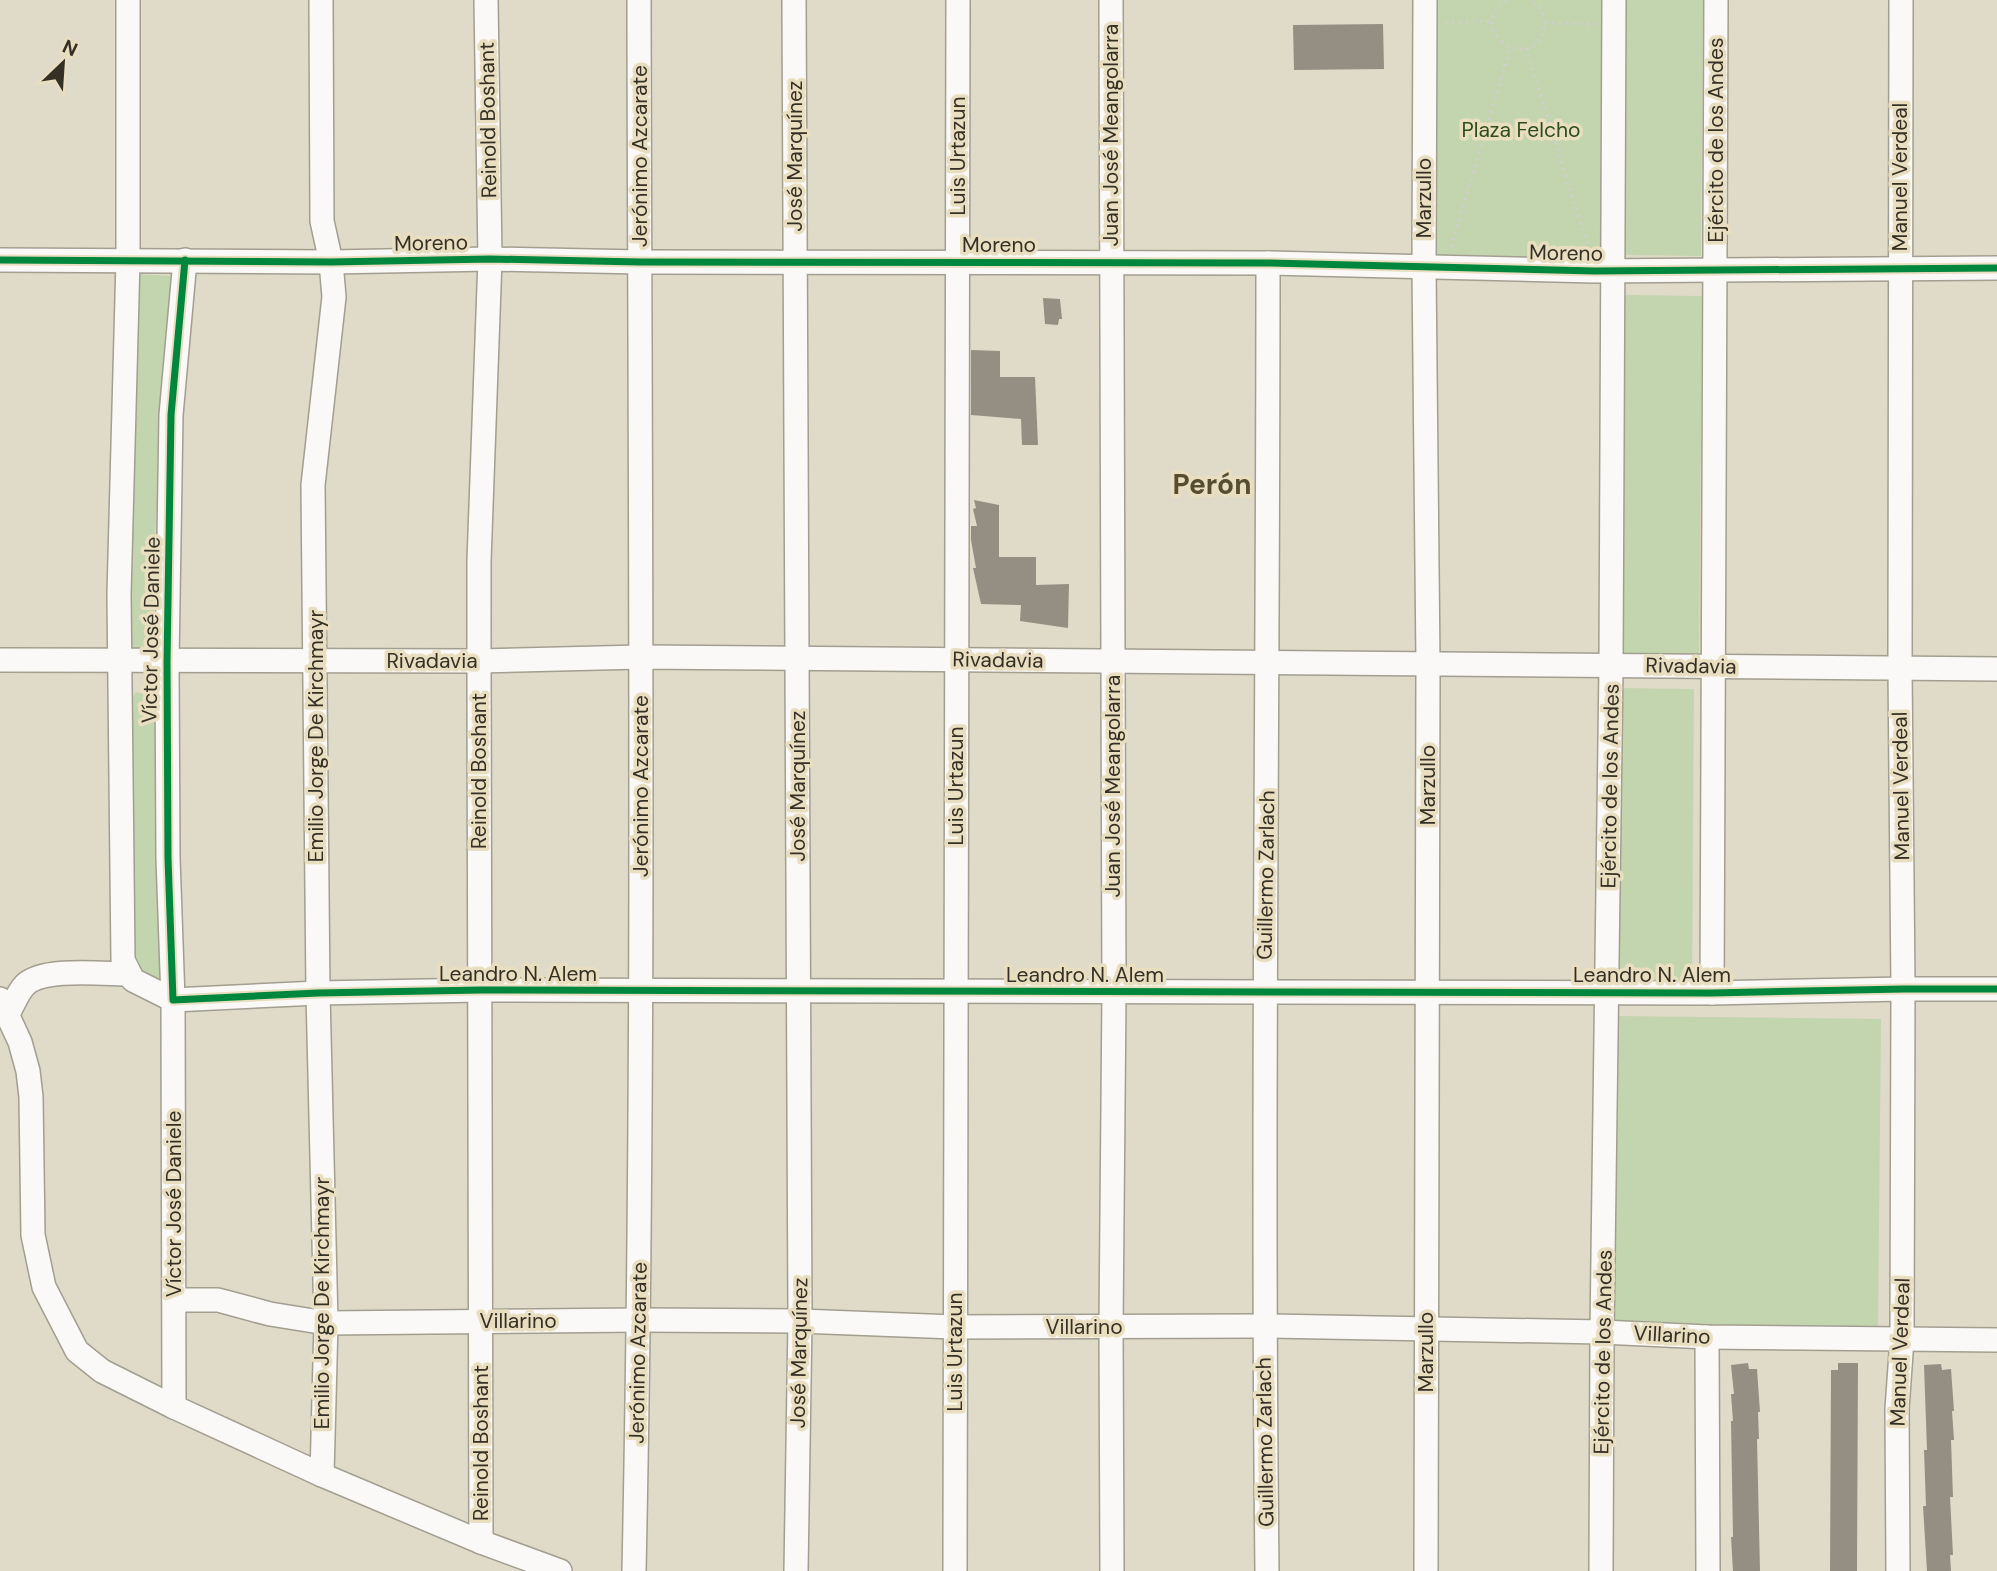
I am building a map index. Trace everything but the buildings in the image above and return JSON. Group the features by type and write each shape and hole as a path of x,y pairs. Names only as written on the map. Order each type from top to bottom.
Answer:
{"street":[{"name":"Víctor José Daniele","path":"128,0 128,260 119,594 123,960 130,974"},
{"name":"Emilio Jorge De Kirchmayr","path":"321,0 322,221 331,262 334,297 313,485 318,993 326,1323 322,1475"},
{"name":"Reinold Boshant","path":"481,1542 478,661 479,548 490,259 486,0"},
{"name":"Jerónimo Azcarate","path":"634,1571 641,992 639,0"},
{"name":"José Marquínez","path":"794,0 800,1321 796,1571"},
{"name":"Luis Urtazun","path":"955,1571 958,0"},
{"name":"Juan José Meangolarra","path":"1111,0 1114,993 1112,1571"},
{"name":"Ejército de los Andes","path":"1601,1571 1611,666 1605,271 1614,0"},
{"name":"Ejército de los Andes","path":"1712,993 1716,0"},
{"name":"Manuel Verdeal","path":"1898,1571 1897,1409 1902,1339 1903,989 1900,668 1901,0"},
{"name":"Marzullo","path":"1425,11 1435,267 1429,664 1426,1571"},
{"name":"Moreno","path":"0,260 331,262 490,259 640,262 1268,263 1605,271 1997,268"},
{"name":"Víctor José Daniele","path":"174,1407 173,1000 168,858 167,662 171,415 185,260"},
{"name":"Guillermo Zarlach","path":"1267,1571 1264,1326 1268,263"},
{"name":"Rivadavia","path":"0,660 478,661 640,657 1997,669"},
{"path":"173,1000 132,980 130,974 50,975 35,978 4,1006 28,1071 31,1097 33,1235 44,1287 78,1351 102,1371 322,1475 481,1542 559,1571"},
{"name":"Leandro N. Alem","path":"173,1000 318,993 481,990 1712,993 1997,989"},
{"name":"Villarino","path":"174,1300 218,1300 270,1314 326,1323 800,1321 954,1327 1264,1326 1602,1332 1707,1337 1997,1340"},
{"path":"1707,1337 1708,1571"}],"path":[{"path":"1507,0 1498,7 1493,21 1495,34 1510,48 1525,48 1539,39 1545,23 1540,8 1530,0"},
{"path":"1425,11 1493,21"},
{"path":"1545,23 1614,24"},
{"path":"1435,267 1510,48"},
{"path":"1525,48 1605,271"}],"green space":[{"name":"Plaza Felcho","path":"1436,0 1607,0 1606,260 1436,259"},
{"path":"1626,0 1703,0 1701,256 1623,255"},
{"path":"134,274 176,276 154,547 154,654 126,656"},
{"path":"1624,295 1702,296 1699,654 1621,654"},
{"path":"1616,688 1694,689 1692,989 1614,988"},
{"path":"136,692 149,695 154,714 167,982 160,985 141,970 133,951 127,704"},
{"path":"1615,1016 1881,1019 1878,1332 1612,1329"}],"cycle path":[{"path":"0,260 331,262 490,259 640,262 1268,263 1595,271 1997,268"},
{"path":"185,260 171,415 167,662 168,858 173,1000 318,993 481,990 1712,993 1997,989"}],"district":[{"name":"Perón","path":"1212,484"}]}
